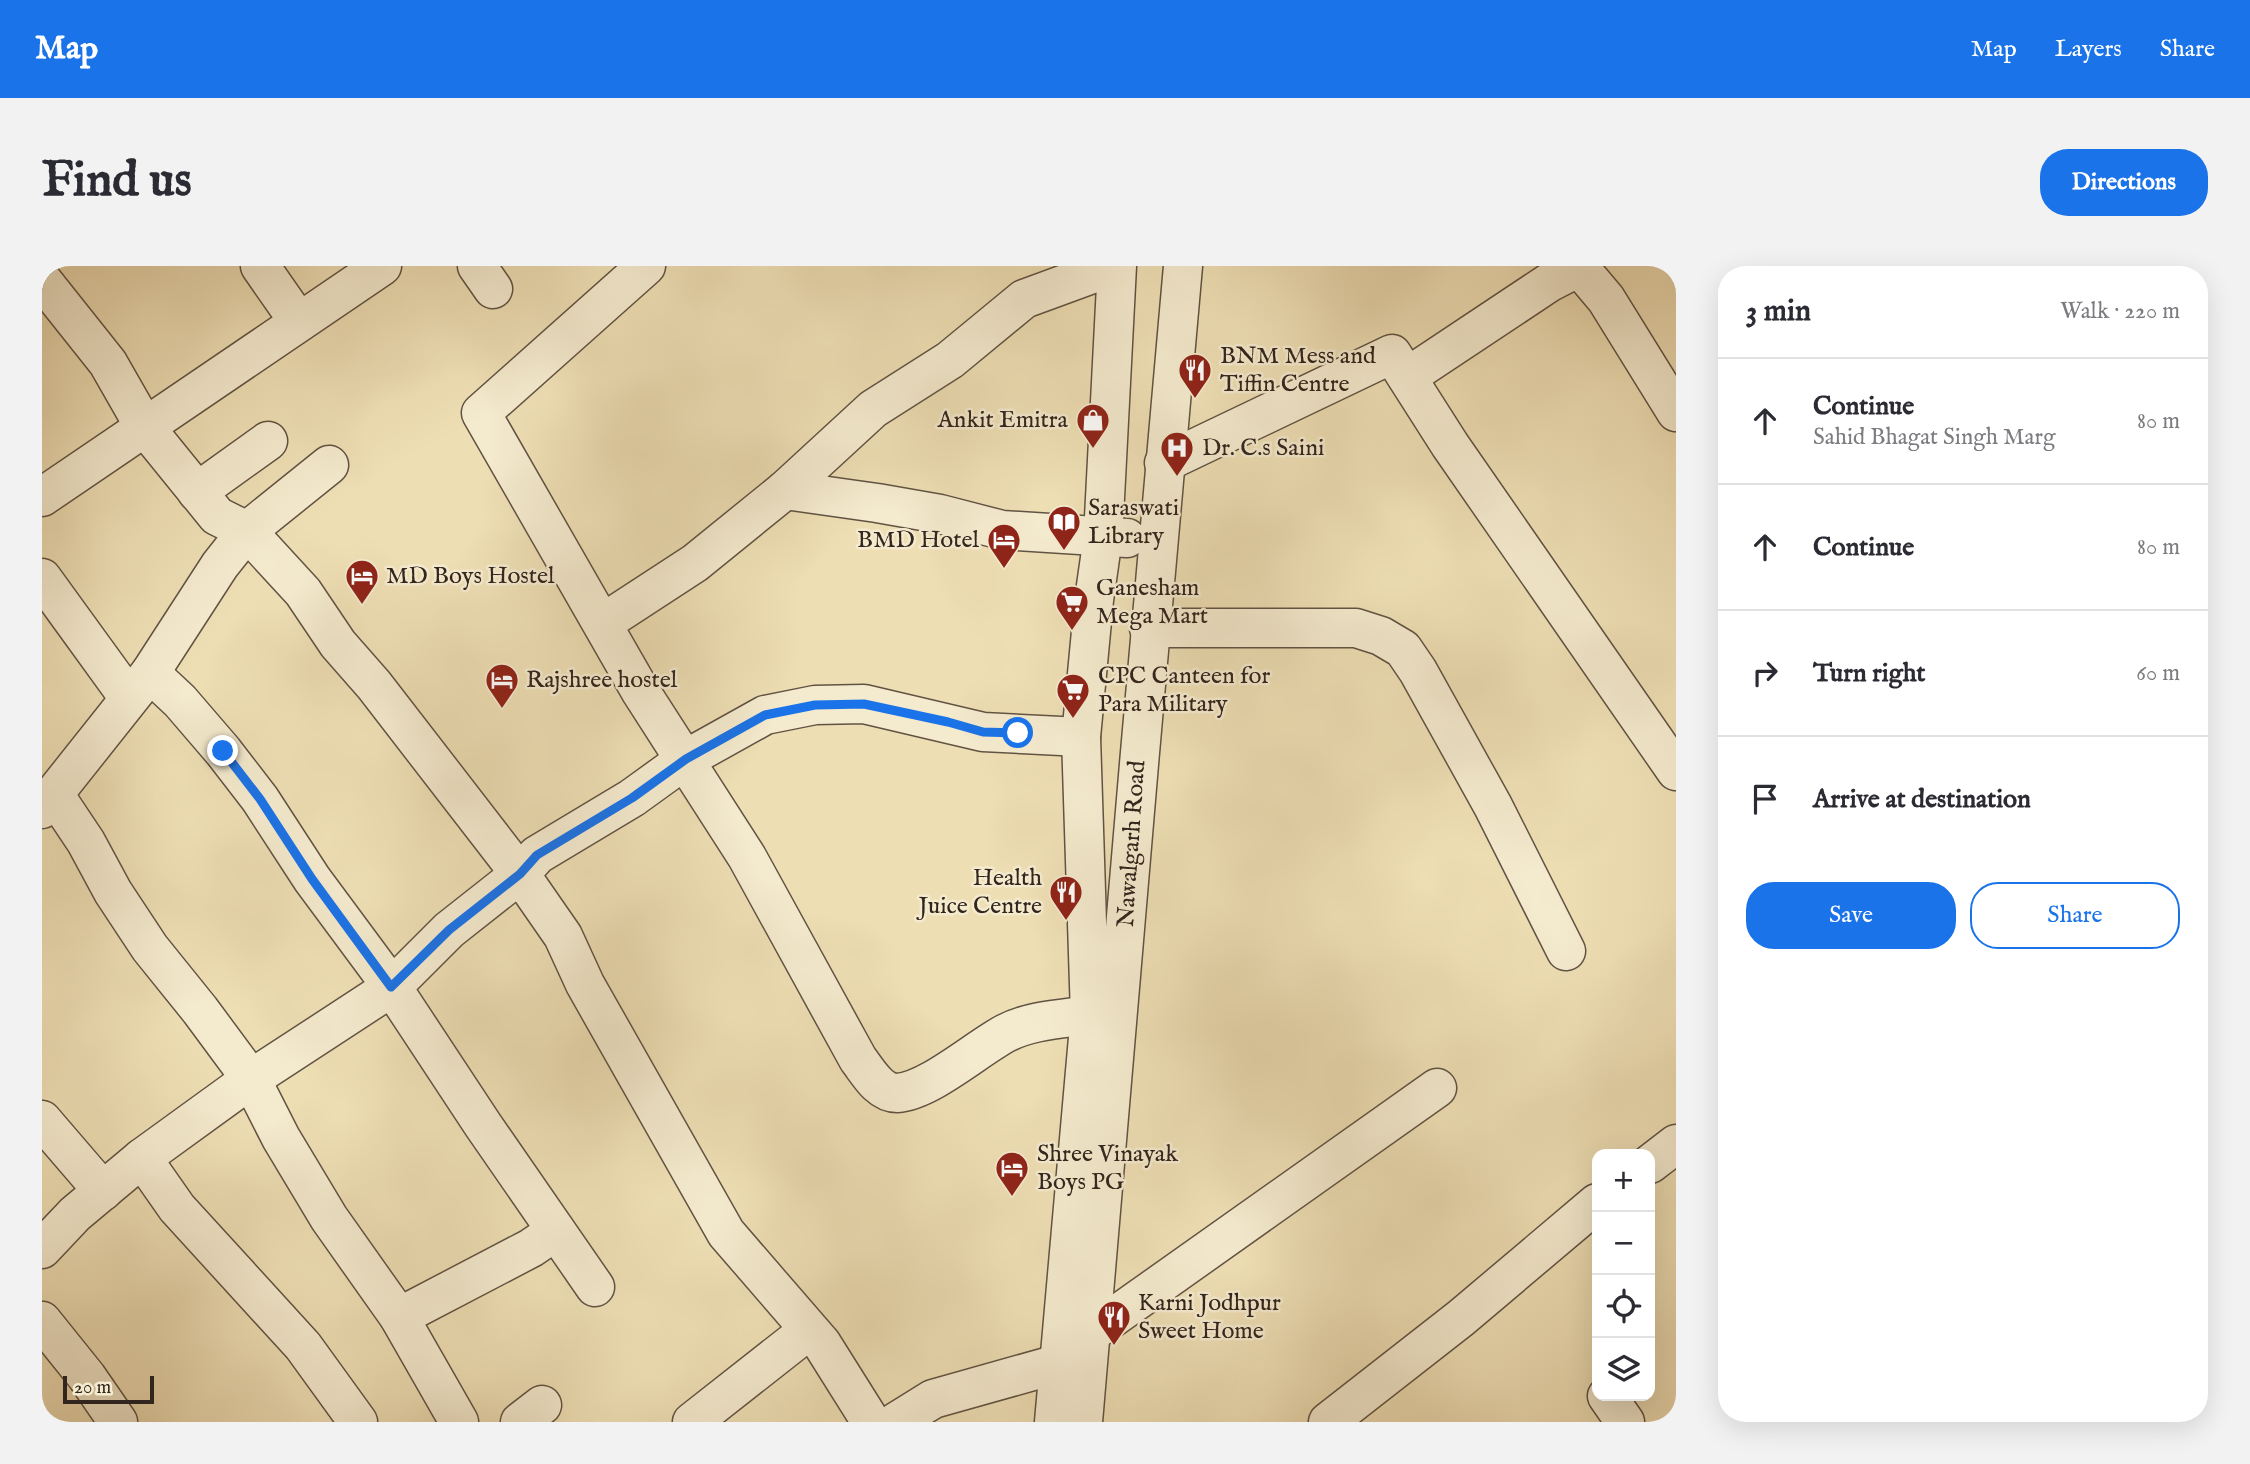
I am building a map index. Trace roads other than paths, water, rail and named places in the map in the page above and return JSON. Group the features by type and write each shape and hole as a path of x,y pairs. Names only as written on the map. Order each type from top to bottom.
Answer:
{"street":[{"path":"42,273 52,266"},
{"path":"260,266 299,322"},
{"path":"42,497 382,266"},
{"path":"646,266 481,413 641,692 747,857 858,1059 878,1086 895,1093 906,1091 926,1084 1007,1032 1028,1024 1090,1015"},
{"path":"603,623 695,563 785,490 873,409 950,360 1024,299 1116,266 1103,537 1081,737 1090,1015 1054,1422"},
{"name":"Nawalgarh Road","path":"1083,1422 1114,1077 1149,628 1183,266"},
{"path":"1407,377 1550,282 1579,266 1606,299 1676,412"},
{"path":"42,280 108,363 144,426 197,492 217,516 247,531 303,592 338,644 374,685 520,874 563,936 585,984 726,1233 822,1344 871,1422"},
{"path":"1164,463 1392,354 1527,557 1676,771"},
{"path":"197,492 268,441"},
{"path":"329,464 247,531 220,565 139,685 48,802 86,842 113,892 150,948 251,1079 281,1138 329,1218 399,1317 459,1422"},
{"path":"785,490 940,514 1002,530 1157,540"},
{"path":"42,578 139,685 180,701 223,751 260,799 312,879 391,987 595,1287"},
{"path":"1149,628 1356,628 1381,636 1403,649 1493,806 1566,951"},
{"path":"42,1249 75,1214 142,1158 251,1079 391,987 449,930 520,874 537,855 632,798 686,759 765,715 815,705 864,704 983,732 1081,737"},
{"path":"1091,1333 1437,1088"},
{"path":"42,1120 103,1191"},
{"path":"1655,1160 1676,1144"},
{"path":"142,1158 177,1208 303,1346 358,1422"},
{"path":"1328,1422 1461,1318 1592,1207"},
{"path":"399,1317 531,1248 556,1231"},
{"path":"42,1321 87,1377 118,1422"},
{"path":"692,1422 809,1330"},
{"path":"896,1422 933,1399 1061,1363"},
{"path":"1610,1401 1625,1422"}],"place":[{"name":"BNM Mess and Tiffin Centre","path":"1195,400"},
{"name":"Ankit Emitra","path":"1093,450"},
{"name":"Dr. C.s Saini","path":"1177,478"},
{"name":"Saraswati Library","path":"1064,552"},
{"name":"BMD Hotel","path":"1004,570"},
{"name":"MD Boys Hostel","path":"362,606"},
{"name":"Ganesham Mega Mart","path":"1072,632"},
{"name":"Rajshree hostel","path":"502,710"},
{"name":"CPC Canteen for Para Military","path":"1073,720"},
{"name":"Health Juice Centre","path":"1066,922"},
{"name":"Shree Vinayak Boys PG","path":"1012,1198"},
{"name":"Karni Jodhpur Sweet Home","path":"1114,1347"}]}
